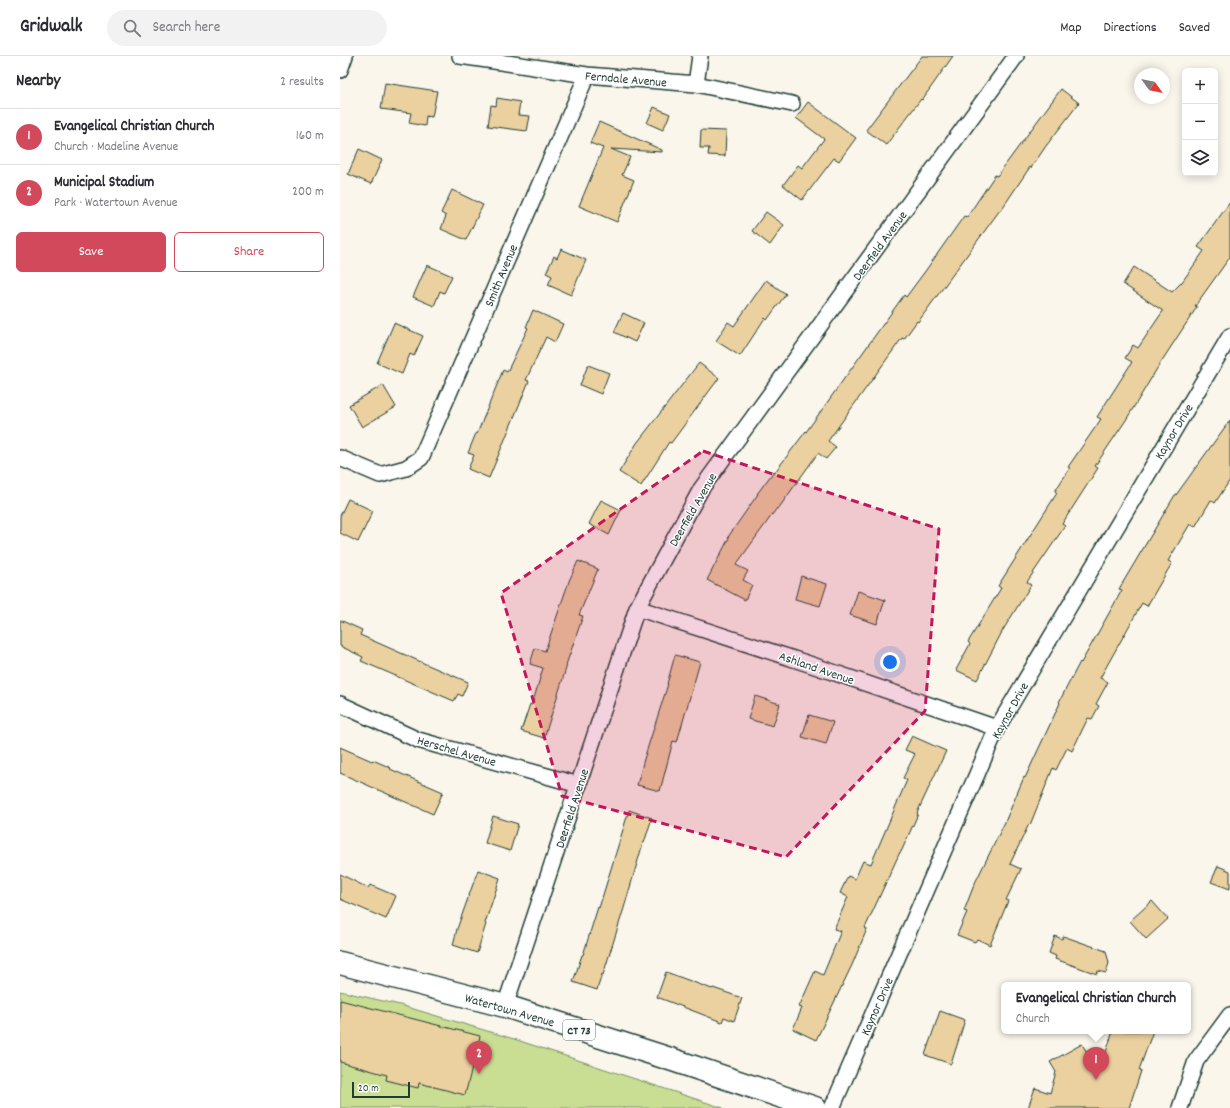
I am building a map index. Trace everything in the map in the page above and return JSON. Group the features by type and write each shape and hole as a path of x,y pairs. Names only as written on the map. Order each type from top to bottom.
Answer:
{"main road":[{"name":"Watertown Avenue","path":"340,963 505,1006 673,1060 815,1108"}],"street":[{"path":"340,70 345,56"},
{"name":"Ferndale Avenue","path":"460,56 587,75 696,84 792,104"},
{"path":"696,84 700,56"},
{"name":"Deerfield Avenue","path":"505,1006 637,608 701,489 1016,56"},
{"name":"Smith Avenue","path":"340,458 380,475 406,468 421,458 587,75"},
{"name":"Kaynor Drive","path":"832,1108 997,728 1230,336"},
{"name":"Ashland Avenue","path":"637,608 806,663 997,728"},
{"name":"Herschel Avenue","path":"340,704 418,740 579,785"},
{"path":"1180,1108 1196,1061 1230,1015"}],"highlighted area":[{"path":"703,451 939,529 925,711 786,857 562,796 501,593"}],"green space":[{"path":"340,991 400,1005 514,1039 723,1108 340,1108"}],"building":[{"path":"922,56 953,56 922,100 921,99 886,145 866,130"},
{"path":"385,83 437,91 432,117 426,116 425,126 409,123 411,113 381,109"},
{"path":"1061,89 1079,103 1031,168 1030,167 1001,210 918,322 917,321 904,339 902,338 828,441 836,447 826,459 818,453 736,565 748,571 743,580 752,585 745,600 707,580 729,538 728,537 757,494 806,432 904,295 906,297 964,216 967,217 995,175 997,176"},
{"path":"497,98 520,102 518,115 530,116 527,131 488,126 491,105 496,106"},
{"path":"808,102 856,138 839,161 834,158 802,200 783,185 798,165 802,168 824,139 796,118"},
{"path":"654,107 670,114 663,130 647,123"},
{"path":"599,122 662,150 662,152 611,149 630,157 622,175 634,180 617,222 579,206 603,148 590,143"},
{"path":"701,130 726,131 725,156 708,155 709,148 700,148"},
{"path":"359,149 382,160 371,184 348,174"},
{"path":"452,190 483,205 466,240 441,229 446,216 441,213"},
{"path":"1230,202 1230,257 1195,306 1197,307 1161,362 1126,420 1095,466 1098,468 1062,524 1065,526 1027,582 1031,585 1003,630 977,680 956,670 970,644 968,642 1001,588 998,586 1057,493 1055,491 1070,468 1068,467 1101,419 1097,417 1132,362 1125,358 1133,345 1138,348 1163,311 1123,284 1134,267 1172,292 1182,282 1204,251 1198,247"},
{"path":"766,212 784,225 770,245 752,231"},
{"path":"561,249 586,260 571,295 548,285 552,276 546,273 554,256 557,258"},
{"path":"427,265 452,276 444,293 440,291 434,306 413,297"},
{"path":"766,280 786,294 767,320 765,318 740,356 716,341 728,322 734,326"},
{"path":"533,310 563,324 555,342 546,337 526,380 529,381 489,478 468,469 474,455 468,453 503,370 507,372 528,328 526,327"},
{"path":"623,313 644,323 635,342 614,332"},
{"path":"394,323 423,336 414,356 410,354 402,374 377,363"},
{"path":"699,363 719,378 671,443 669,442 641,486 619,472 637,443"},
{"path":"588,365 609,373 601,394 580,385"},
{"path":"383,385 396,407 362,427 349,405"},
{"path":"1230,420 1230,480 1215,503 1211,500 1195,527 1190,524 1168,561 1172,563 1147,606 1142,603 1100,678 1108,682 1096,704 1099,706 1092,719 1088,718 1072,751 1067,748 1056,770 1053,768 1030,825 1029,824 1010,864 1021,869 1006,900 1008,901 990,945 977,939 975,942 957,935 967,912 964,911 974,885 1005,822 1024,777 1025,778 1060,703 1059,702 1080,662 1081,663 1122,590 1119,589 1175,495"},
{"path":"348,499 373,511 358,542 340,533 340,516"},
{"path":"601,500 621,510 609,535 589,524"},
{"path":"578,561 598,569 579,615 583,616 566,665 544,738 521,731 530,704 532,705 543,668 530,664 535,648 545,651 569,581"},
{"path":"801,576 827,584 820,606 795,599"},
{"path":"858,591 885,600 877,624 850,615"},
{"path":"340,620 362,630 360,635 468,682 462,696 458,694 454,701 361,661 363,657 340,646"},
{"path":"675,655 700,662 677,742 673,741 660,791 637,785 668,684"},
{"path":"755,696 780,704 773,726 748,719"},
{"path":"809,715 833,722 826,744 802,737"},
{"path":"912,736 946,751 865,928 867,929 852,965 816,1040 793,1029 802,1008 799,1007 815,971 823,975 841,931 834,929 848,897 840,893 848,876 855,879 863,861 871,864 907,780 903,778 915,754 905,750"},
{"path":"340,747 372,761 373,760 443,792 433,814 340,773"},
{"path":"629,810 652,818 597,990 573,982 598,907 599,908"},
{"path":"493,816 518,824 510,851 485,843"},
{"path":"1218,866 1230,871 1230,889 1211,882"},
{"path":"478,870 500,878 477,953 453,945 457,929"},
{"path":"340,874 368,888 370,885 396,896 386,919 340,899"},
{"path":"1152,901 1168,919 1146,939 1130,921"},
{"path":"1055,936 1062,939 1063,936 1106,951 1109,963 1106,973 1098,971 1097,974 1055,959 1056,956 1049,953"},
{"path":"666,972 742,998 734,1021 724,1017 722,1022 657,997"},
{"path":"340,1000 480,1036 465,1095 419,1083 418,1088 386,1080 387,1075 340,1062"},
{"path":"940,1011 965,1020 951,1064 925,1055"},
{"path":"1112,1034 1152,1034 1139,1070 1141,1071 1129,1108 1028,1108 1035,1088 1050,1093 1056,1072 1050,1062 1082,1044 1099,1073"}],"place":[{"name":"Municipal Stadium","path":"479,1074"},
{"name":"Evangelical Christian Church","path":"1096,1080"}]}
